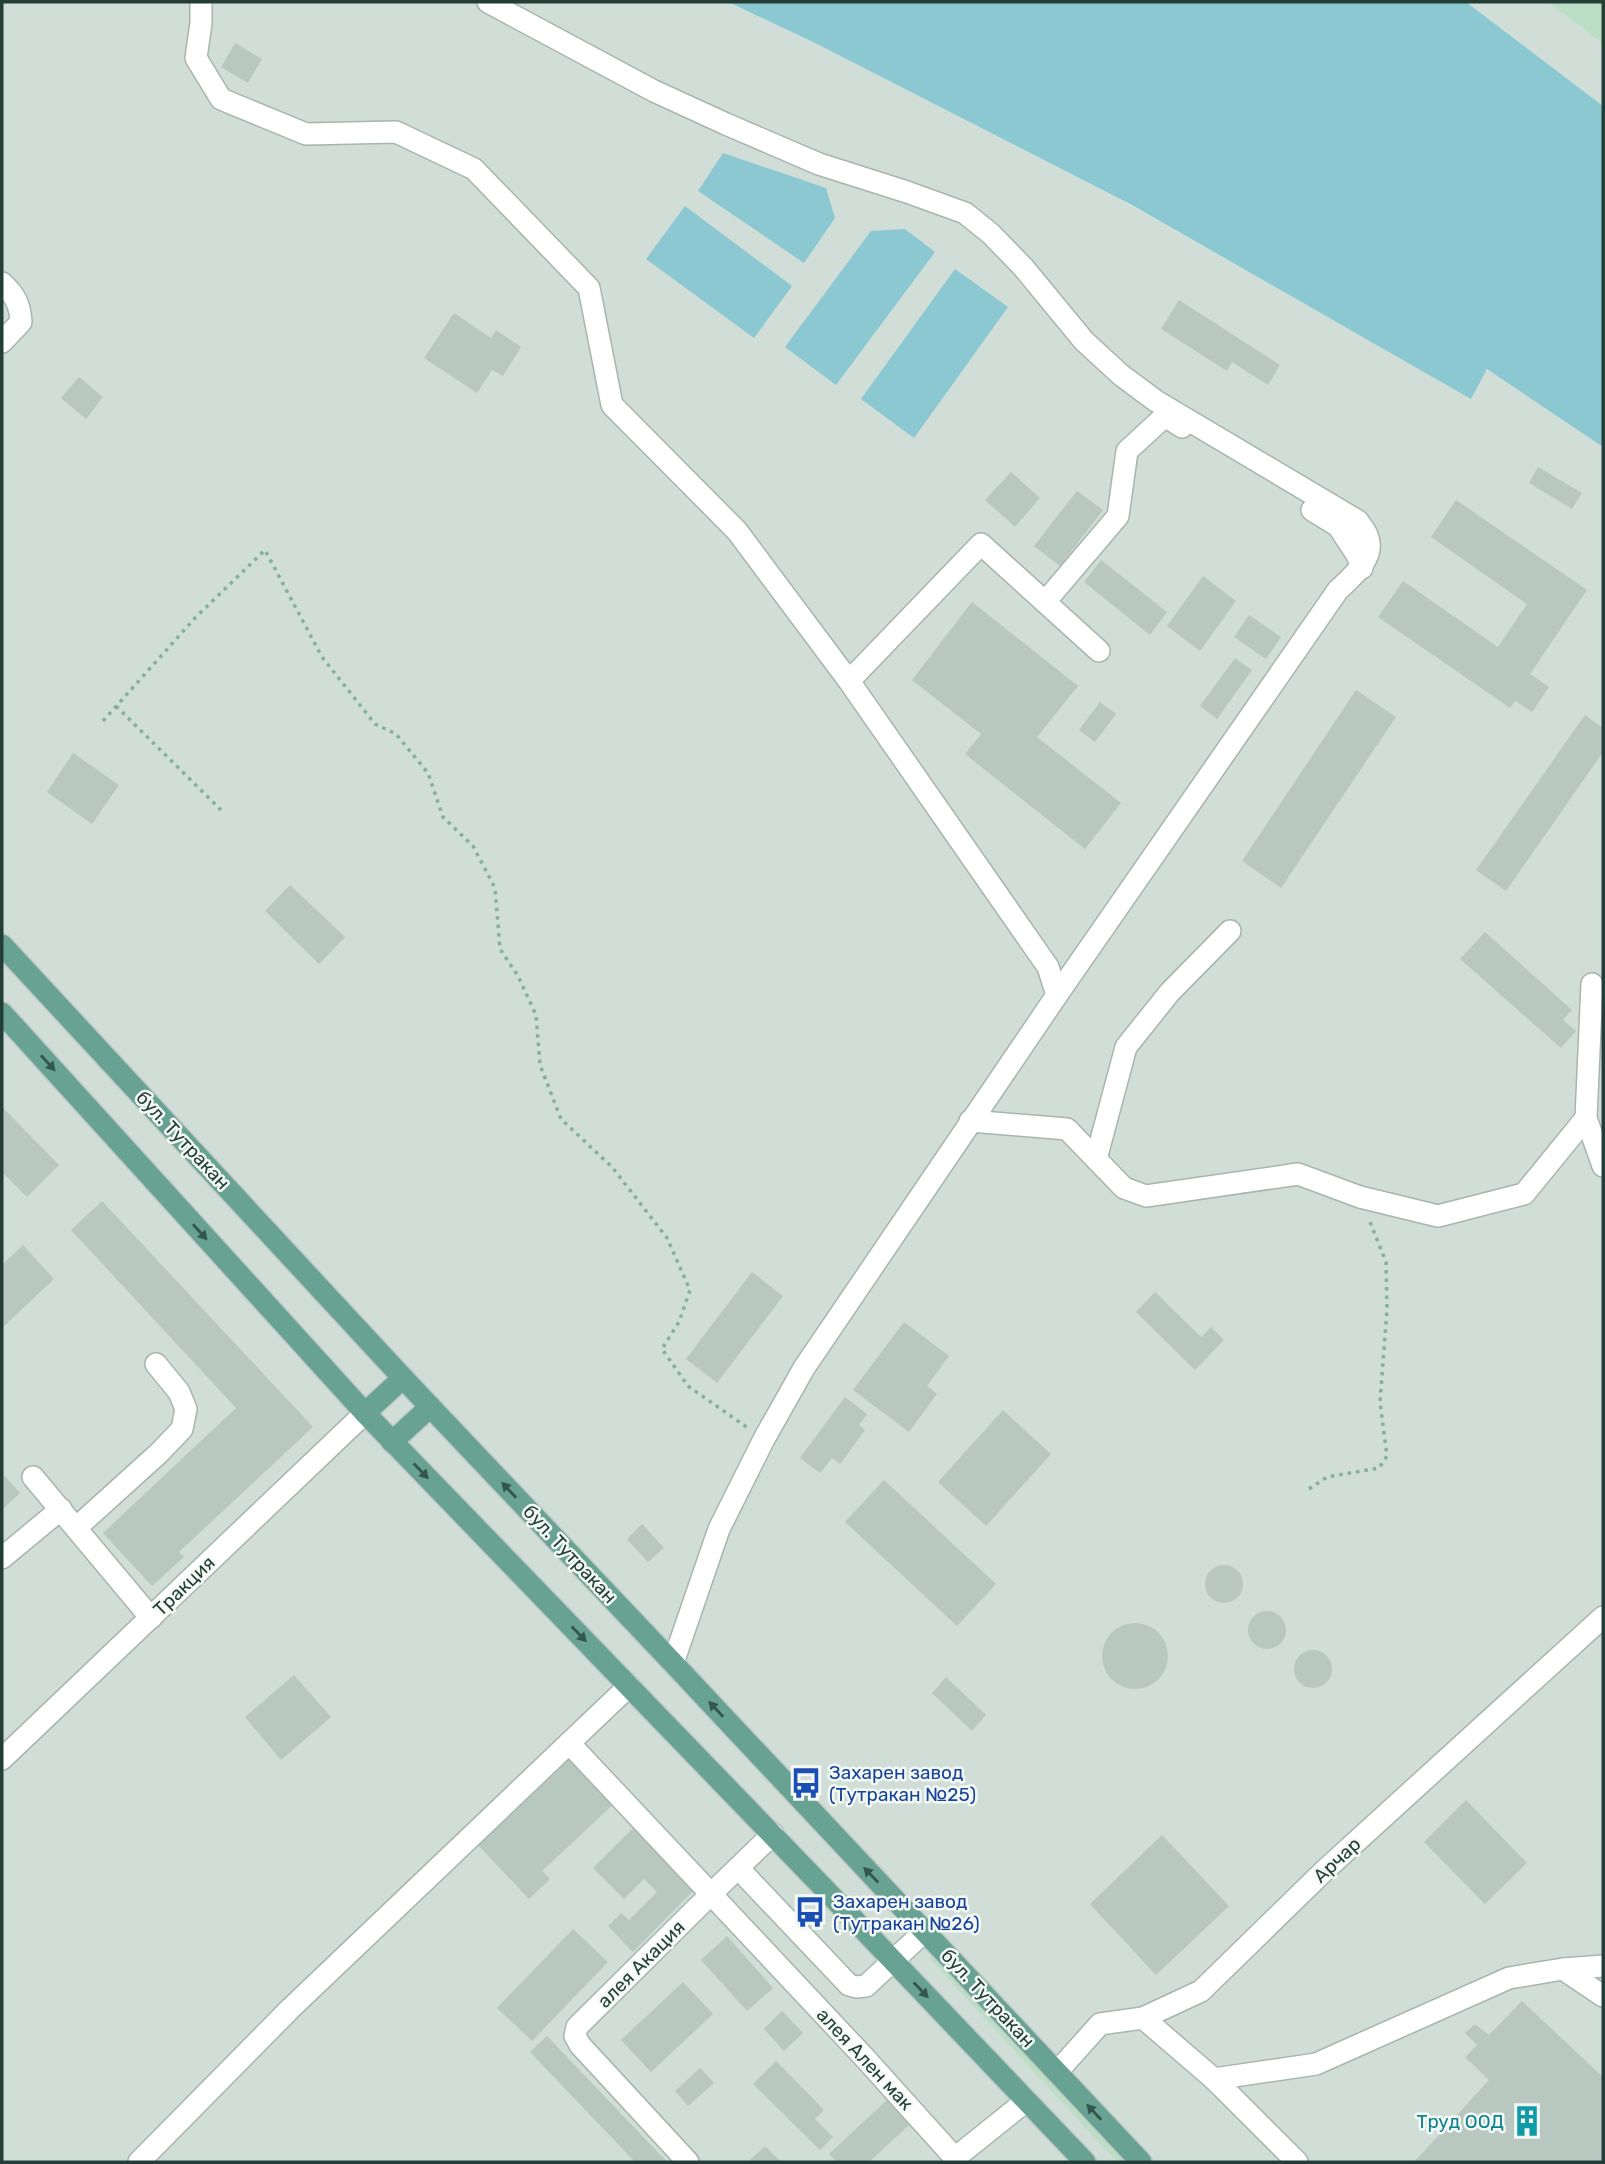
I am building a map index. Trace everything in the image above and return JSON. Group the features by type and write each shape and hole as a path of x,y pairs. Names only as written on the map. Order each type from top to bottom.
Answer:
{"main road":[{"name":"бул. Тутракан","path":"2,945 430,1407 1141,2162"},
{"path":"2,1013 392,1442 1085,2162"},
{"path":"365,1413 403,1378"},
{"path":"392,1442 430,1407"}],"street":[{"path":"201,2 196,58 221,99 306,134 396,132 474,169 589,288 612,405 737,531 849,681 1048,967 1057,995"},
{"path":"488,2 654,91 726,124 819,164 965,213 991,234 1023,267 1084,341 1121,375 1156,401 1358,521 1368,538 1362,568 1338,590 970,1121 804,1368 764,1439 719,1529 673,1662"},
{"path":"2,283 15,295 20,308 20,322 2,342"},
{"path":"1045,602 1118,516 1128,451 1165,416 1338,526 1357,555 1362,568"},
{"path":"849,681 981,544 1099,651"},
{"path":"1096,1159 1126,1047 1170,992 1230,931"},
{"path":"1592,984 1586,1118 1603,1166"},
{"path":"970,1121 1067,1129 1124,1188 1146,1196 1298,1174 1360,1197 1438,1216 1524,1194 1586,1118"},
{"path":"76,1528 182,1429 186,1409 179,1392 156,1364"},
{"name":"Тракция","path":"2,1759 365,1413"},
{"path":"33,1477 151,1618"},
{"path":"2,1558 61,1509"},
{"name":"Арчар","path":"1057,2073 1100,2024 1143,2018 1201,1991 1325,1870 1603,1617"},
{"path":"139,2162 290,2008 629,1686"},
{"name":"алея Ален мак","path":"569,1743 957,2160 1026,2101"},
{"path":"711,1894 772,1834"},
{"path":"738,1868 849,1985 866,1986 925,1931"},
{"name":"алея Акация","path":"688,2162 580,2045 575,2036 577,2027 711,1894"},
{"path":"1214,2079 1315,2064 1509,1978 1603,1966"},
{"path":"1563,1969 1603,1996"},
{"path":"1143,2018 1214,2079 1297,2162"}],"path":[{"path":"103,721 195,618 265,550 322,657 375,724 396,734 428,773 443,817 473,846 495,888 500,949 518,976 536,1015 540,1065 561,1119 612,1167 667,1238 690,1290 679,1322 662,1349 688,1386 764,1439"},
{"path":"116,706 220,810"},
{"path":"1308,1489 1327,1477 1379,1468 1387,1456 1380,1402 1387,1310 1386,1262 1360,1197"}],"shaded area":[{"path":"2,2 727,2 813,42 1116,197 1471,398 1487,369 1603,447 1603,2162 2,2162"},
{"path":"1466,2 1548,2 1603,44 1603,106"}],"green space":[{"path":"1548,2 1603,2 1603,44"},
{"path":"932,1956 1127,2162 1117,2162 929,1958"}],"water":[{"path":"728,2 1466,2 1603,106 1603,447 1487,369 1471,399 1130,204 813,42"},
{"path":"723,153 826,188 835,218 804,263 698,191"},
{"path":"685,206 792,286 754,338 646,259"},
{"path":"905,229 935,252 836,385 785,347 871,231"},
{"path":"955,269 1008,307 914,438 861,399"}],"building":[{"path":"235,43 262,59 248,83 221,67"},
{"path":"1179,300 1280,365 1268,385 1232,362 1227,371 1161,329"},
{"path":"454,313 491,338 496,330 521,347 503,376 492,370 477,393 424,358"},
{"path":"79,377 103,397 86,419 61,398"},
{"path":"1538,467 1582,493 1572,509 1529,483"},
{"path":"1011,472 1040,498 1015,527 985,500"},
{"path":"1077,491 1103,510 1060,566 1034,546"},
{"path":"1456,500 1587,590 1530,674 1549,687 1532,712 1515,701 1510,708 1378,617 1403,581 1498,647 1527,604 1431,537"},
{"path":"1101,560 1167,612 1150,635 1084,582"},
{"path":"1203,576 1236,601 1200,651 1167,626"},
{"path":"972,602 1078,686 1037,737 1121,803 1085,849 965,754 981,734 912,680"},
{"path":"1249,615 1281,637 1266,659 1234,637"},
{"path":"1235,658 1252,670 1217,719 1200,706"},
{"path":"1356,690 1396,717 1281,888 1242,861"},
{"path":"1100,702 1116,714 1095,742 1079,730"},
{"path":"1585,715 1603,728 1603,752 1506,891 1476,870"},
{"path":"73,753 119,785 92,824 47,792"},
{"path":"290,885 345,937 319,964 265,911"},
{"path":"1485,932 1572,1010 1563,1020 1576,1031 1561,1048 1460,959"},
{"path":"2,1107 59,1165 27,1197 2,1172"},
{"path":"102,1201 313,1427 179,1552 184,1557 152,1586 103,1533 236,1408 71,1230"},
{"path":"23,1245 54,1279 2,1328 2,1265"},
{"path":"752,1272 783,1296 717,1383 686,1359"},
{"path":"1155,1292 1201,1337 1211,1327 1224,1340 1195,1370 1136,1312"},
{"path":"904,1322 949,1356 927,1386 937,1394 909,1432 853,1390"},
{"path":"845,1397 867,1414 859,1425 865,1430 840,1464 832,1458 820,1473 800,1458"},
{"path":"1003,1410 1051,1454 986,1526 938,1482"},
{"path":"2,1473 20,1493 2,1510"},
{"path":"884,1480 996,1584 957,1626 845,1522"},
{"path":"642,1524 664,1548 648,1562 627,1539"},
{"path":"1224,1565 1237,1571 1243,1584 1237,1597 1224,1603 1211,1597 1205,1584 1211,1571"},
{"path":"1267,1611 1280,1617 1286,1630 1280,1643 1267,1649 1254,1643 1248,1630 1254,1617"},
{"path":"1135,1623 1148,1625 1163,1638 1168,1656 1166,1669 1153,1684 1135,1689 1122,1687 1107,1674 1102,1656 1104,1643 1117,1628"},
{"path":"1313,1650 1326,1656 1332,1669 1326,1682 1313,1688 1300,1682 1294,1669 1300,1656"},
{"path":"294,1675 331,1717 281,1760 245,1717"},
{"path":"946,1677 986,1715 972,1731 932,1693"},
{"path":"574,1755 617,1801 542,1871 550,1879 529,1899 478,1845"},
{"path":"1466,1800 1527,1863 1485,1904 1424,1842"},
{"path":"635,1826 697,1887 633,1952 608,1926 621,1913 629,1920 657,1892 644,1879 624,1899 593,1868"},
{"path":"1162,1835 1229,1906 1156,1975 1090,1904"},
{"path":"573,1929 608,1962 532,2041 497,2008"},
{"path":"727,1936 773,1988 747,2011 701,1960"},
{"path":"683,1982 713,2014 651,2072 621,2040"},
{"name":"Труд ООД","path":"1522,2001 1603,2077 1603,2162 1414,2162 1489,2080 1465,2057 1477,2045 1465,2033 1475,2024 1489,2035"},
{"path":"782,2011 803,2033 784,2051 764,2029"},
{"path":"547,2036 667,2162 635,2162 530,2052"},
{"path":"776,2061 824,2110 815,2119 833,2137 820,2150 753,2084"},
{"path":"700,2068 714,2083 688,2106 675,2091"},
{"path":"887,2100 909,2125 869,2162 837,2162 829,2154"},
{"path":"765,2146 781,2162 750,2160"}],"place":[{"name":"Захарен завод (Тутракан №25)","path":"806,1783"},
{"name":"Захарен завод (Тутракан №26)","path":"810,1912"},
{"name":"Труд ООД","path":"1527,2121"}]}
